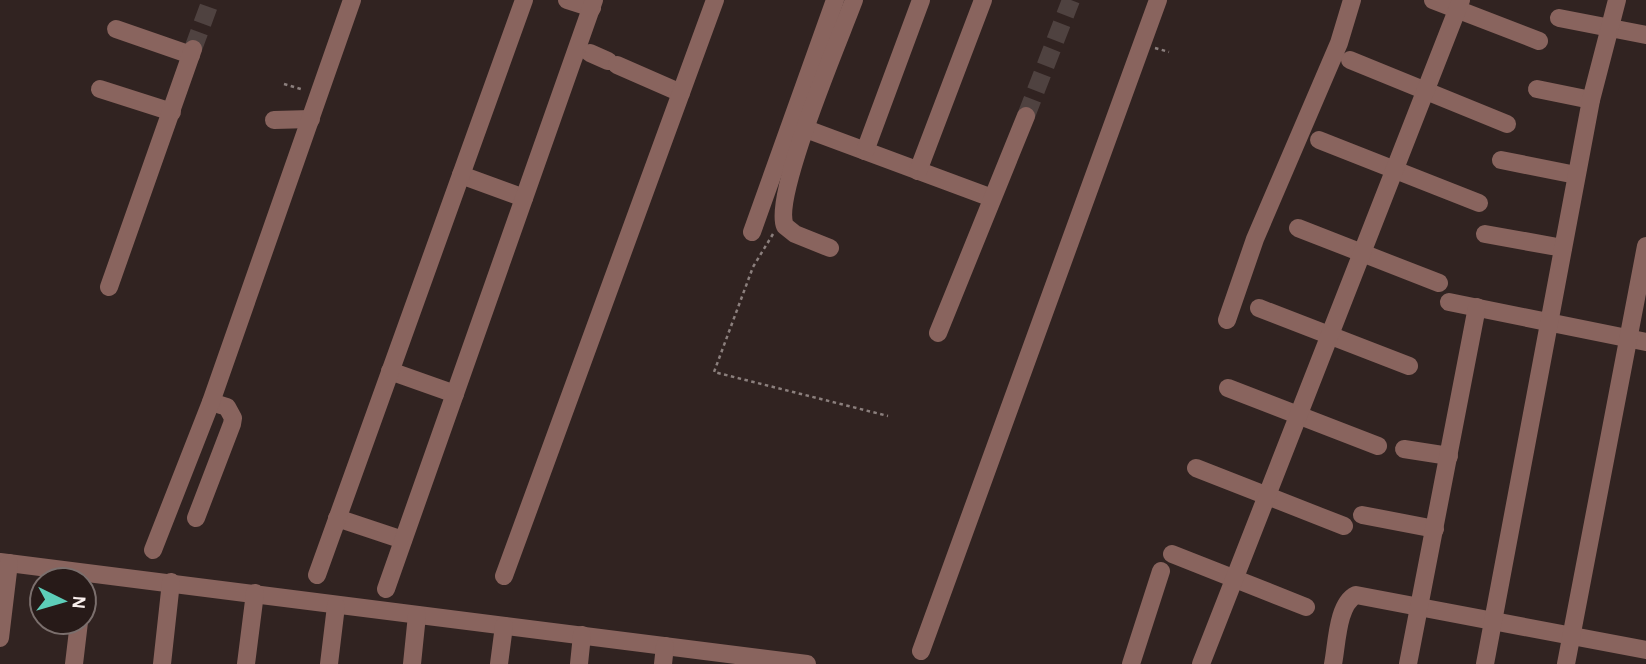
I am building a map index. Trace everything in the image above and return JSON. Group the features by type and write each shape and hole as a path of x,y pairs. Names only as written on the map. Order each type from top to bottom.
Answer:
{"street":[{"path":"153,550 211,402 352,0"},
{"path":"317,575 524,0"},
{"path":"386,589 593,4 568,0"},
{"path":"504,576 715,0"},
{"path":"752,232 835,0"},
{"path":"830,248 795,234 782,220 785,190 854,0"},
{"path":"865,151 921,0"},
{"path":"918,171 983,0"},
{"path":"921,651 1158,0"},
{"path":"1227,320 1255,239 1339,43 1352,0"},
{"path":"1433,0 1459,5 1539,41"},
{"path":"1485,664 1576,175 1591,100 1617,0"},
{"path":"1201,664 1459,5"},
{"path":"1559,18 1646,35"},
{"path":"109,287 192,52 116,29"},
{"path":"590,53 681,93"},
{"path":"1350,60 1507,124"},
{"path":"100,89 172,112"},
{"path":"1537,89 1591,100"},
{"path":"938,332 1026,116"},
{"path":"274,120 311,119"},
{"path":"806,129 992,198"},
{"path":"1319,140 1394,172 1479,203"},
{"path":"1501,160 1576,175"},
{"path":"461,175 524,198"},
{"path":"1298,228 1439,283"},
{"path":"1485,233 1563,248"},
{"path":"1566,664 1638,341 1646,246"},
{"path":"1449,302 1638,341"},
{"path":"1408,664 1477,307"},
{"path":"1259,308 1409,366"},
{"path":"390,371 455,394"},
{"path":"1228,388 1378,446"},
{"path":"196,518 233,418 227,407 211,402"},
{"path":"1404,449 1450,456"},
{"path":"1196,468 1344,526"},
{"path":"1362,515 1435,529"},
{"path":"337,517 403,540"},
{"path":"1172,554 1306,607"},
{"path":"0,638 4,562 28,566"},
{"path":"1131,664 1161,571"},
{"path":"98,578 172,582 336,606 666,646 748,660 807,664"},
{"path":"162,664 172,582"},
{"path":"246,664 255,593"},
{"path":"1333,664 1344,610 1356,595 1646,650"},
{"path":"329,664 336,606"},
{"path":"412,664 417,615"},
{"path":"499,664 504,626"},
{"path":"579,664 582,635"},
{"path":"74,664 77,636"},
{"path":"663,664 666,646"}],"path":[{"path":"284,84 319,95"},
{"path":"782,220 752,267 714,372 888,416"}],"tunnel":[{"path":"193,49 211,0"},
{"path":"1026,116 1071,0"}]}
